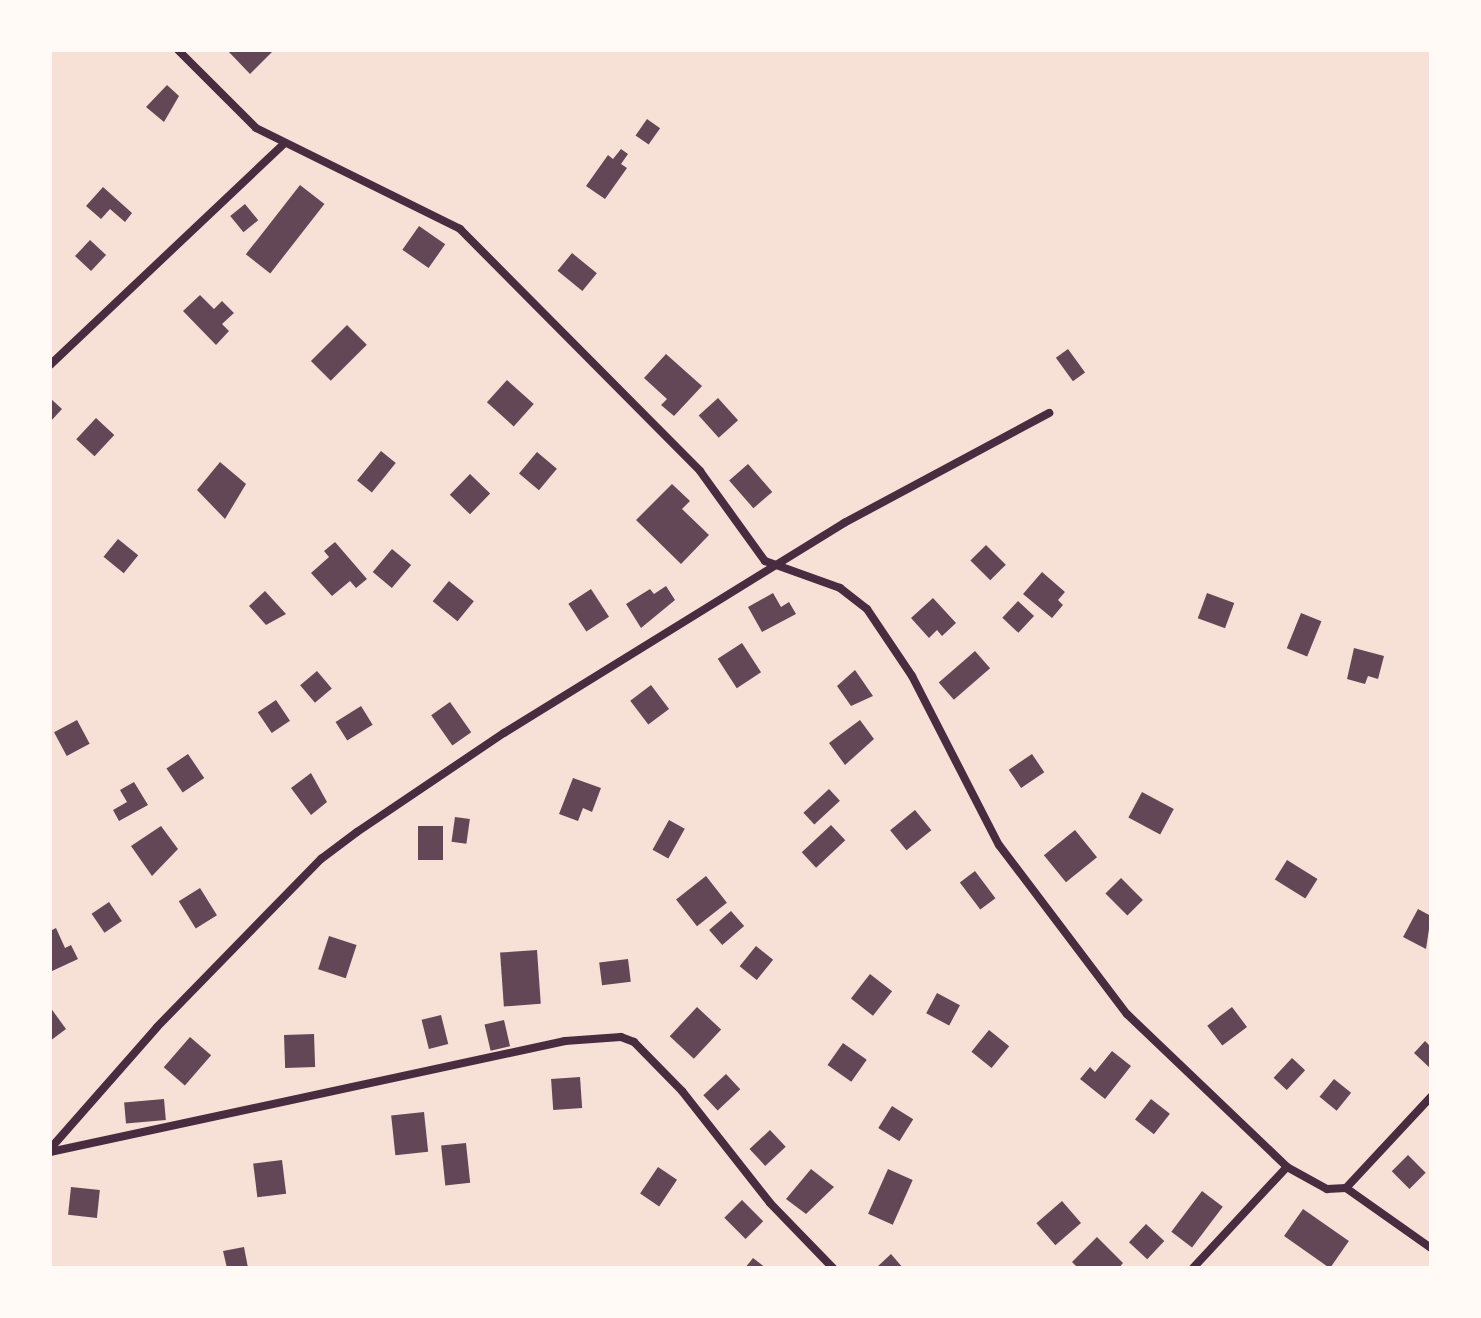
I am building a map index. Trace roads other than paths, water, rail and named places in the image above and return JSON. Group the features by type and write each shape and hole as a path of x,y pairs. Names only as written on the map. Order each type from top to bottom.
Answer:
{"street":[{"path":"178,50 256,128 283,145 352,172 460,229 700,471 751,545 778,568 840,588 867,609 912,676 999,845 1090,972 1174,1063 1287,1167 1327,1189 1346,1188 1431,1248"},
{"path":"50,365 283,145"},
{"path":"50,1151 157,1027 321,859 504,733 778,568 844,523 1049,413"},
{"path":"50,1151 565,1041 621,1037 634,1042 682,1091 770,1203 833,1268"},
{"path":"1346,1188 1431,1097"},
{"path":"1193,1268 1287,1167"}]}
